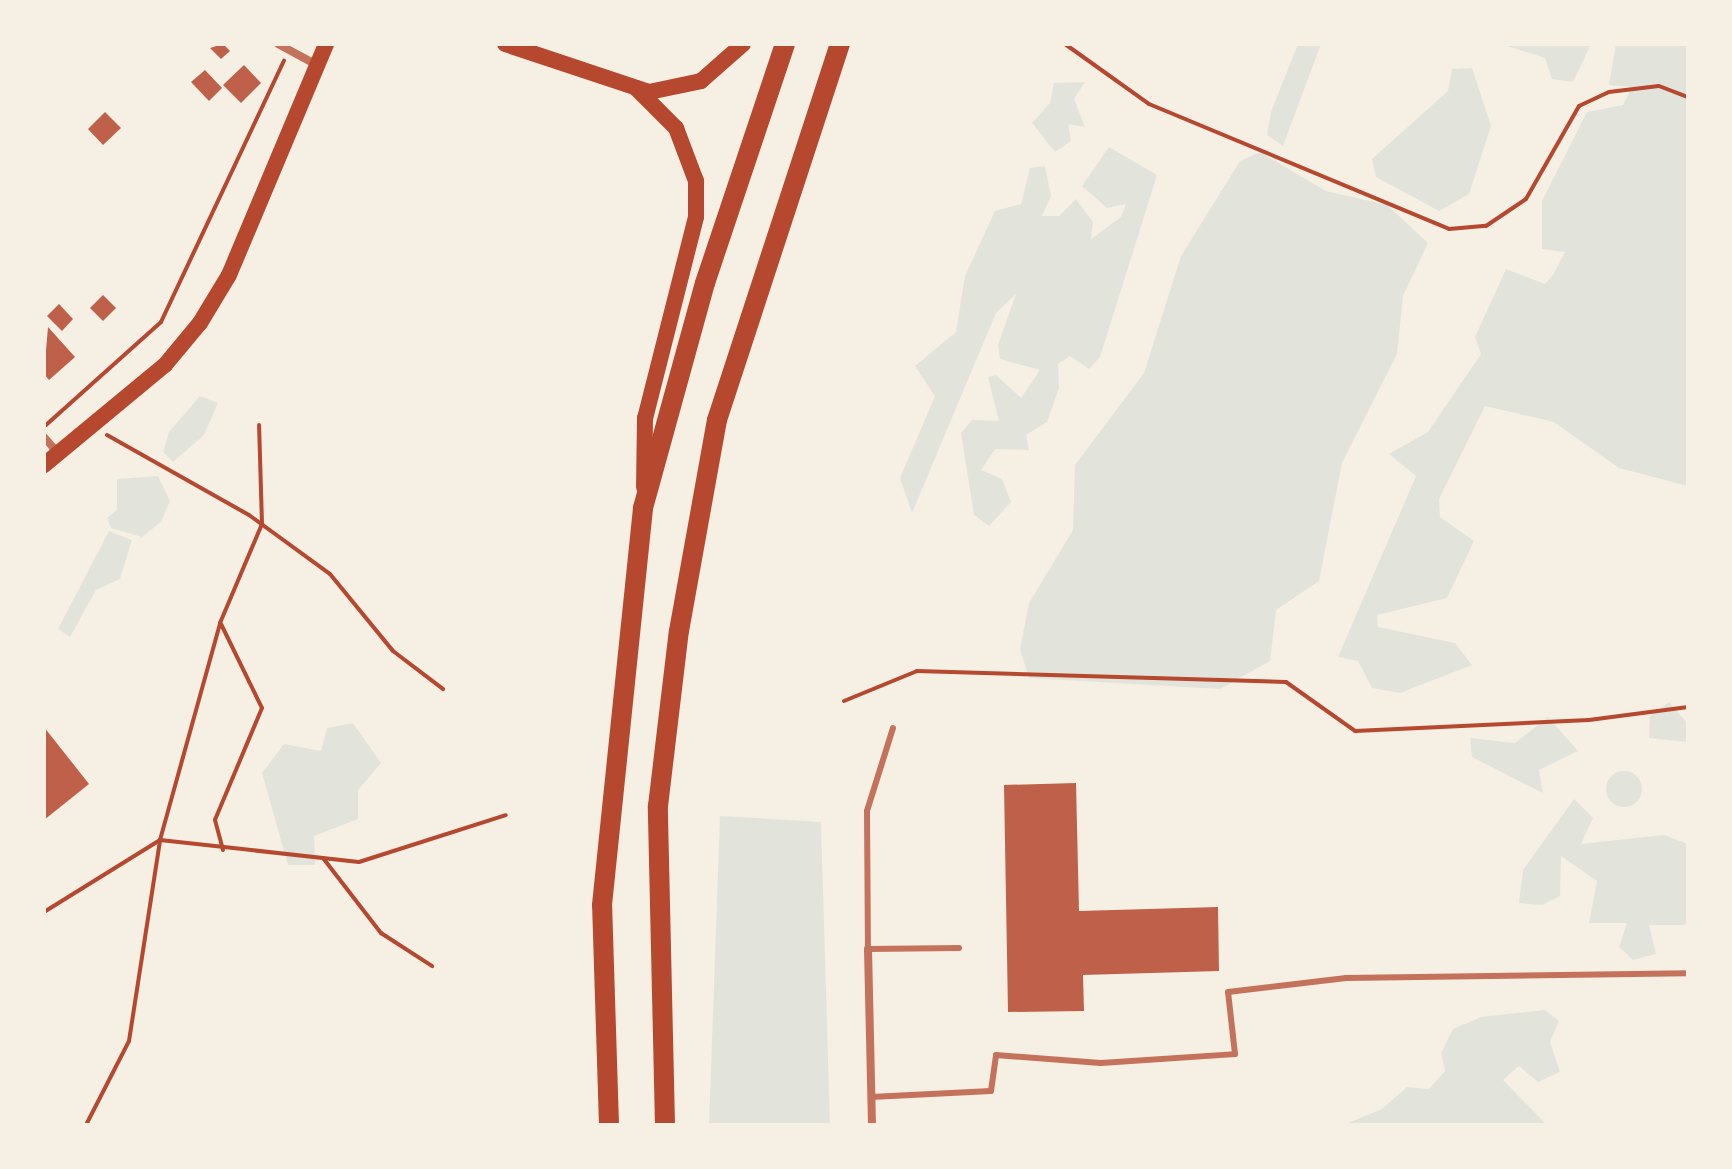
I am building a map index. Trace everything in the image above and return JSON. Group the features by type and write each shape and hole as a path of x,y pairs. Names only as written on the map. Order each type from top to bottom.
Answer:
{"highway":[{"path":"609,1125 602,905 643,508 705,283 785,44"},
{"path":"665,1125 658,806 679,631 717,420 840,44"}],"main road":[{"path":"44,465 165,365 200,323 229,275 326,44"},
{"path":"505,44 636,88 701,81 743,44"},
{"path":"636,88 687,147 696,217 645,418 643,508"}],"street":[{"path":"278,44 287,54 318,65"},
{"path":"44,437 58,454"},
{"path":"868,949 872,1125"}],"lane":[{"path":"893,728 867,811 868,949 959,948"},
{"path":"871,1097 991,1091 996,1055 1101,1063 1235,1054 1228,992 1346,978 1688,973"}],"path":[{"path":"1065,44 1149,104 1449,229 1486,226 1526,199 1579,106 1609,92 1659,86 1688,97"},
{"path":"44,426 161,322 287,54"},
{"path":"86,1125 129,1041 160,840 220,623 262,524 259,425"},
{"path":"92,426 262,524 330,574 393,651 443,689"},
{"path":"220,623 262,708 215,820 223,850"},
{"path":"844,701 917,671 1286,682 1355,731 1589,720 1688,707"},
{"path":"44,912 160,840 223,850 359,862 506,815"},
{"path":"323,858 381,933 432,966"}],"shaded area":[{"path":"1298,44 1321,44 1283,146 1267,135 1271,112"},
{"path":"1501,44 1591,44 1573,82 1552,79 1545,58"},
{"path":"1616,44 1688,44 1688,486 1619,468 1554,422 1485,406 1439,499 1440,517 1474,541 1447,598 1377,615 1378,627 1455,643 1472,665 1400,693 1372,688 1358,661 1338,657 1416,476 1389,454 1428,432 1481,354 1475,337 1506,269 1545,284 1553,275 1565,252 1542,249 1542,201 1587,112 1623,105 1632,87 1609,85"},
{"path":"1472,68 1491,126 1469,194 1439,211 1376,177 1372,159 1448,91 1452,69"},
{"path":"1085,82 1074,99 1085,127 1068,124 1071,141 1055,152 1032,123 1050,103 1054,83"},
{"path":"1109,147 1157,175 1100,357 1089,369 1070,356 1058,364 1059,388 1047,422 1026,435 1029,450 995,449 981,470 1002,479 1011,502 989,526 974,515 961,433 972,420 999,421 988,377 996,375 1021,398 1040,370 1000,359 998,345 1016,294 996,313 912,513 900,478 935,396 915,366 956,332 965,276 995,211 1021,204 1030,168 1045,166 1051,196 1042,216 1059,216 1076,199 1093,222 1091,239 1121,217 1126,204 1107,208 1082,186"},
{"path":"1260,152 1326,191 1387,205 1428,243 1403,296 1397,354 1342,463 1319,581 1276,610 1270,661 1220,689 1029,678 1020,649 1029,603 1073,530 1075,465 1144,373 1181,256 1240,161"},
{"path":"200,396 218,403 204,435 173,462 163,452 169,432"},
{"path":"158,476 170,501 161,522 142,537 111,528 107,518 117,510 117,479"},
{"path":"109,531 132,540 120,579 96,590 70,637 58,629"},
{"path":"1669,702 1688,724 1688,742 1649,738 1650,716"},
{"path":"1548,717 1578,751 1539,770 1543,793 1472,757 1470,738 1515,743"},
{"path":"353,723 381,763 358,790 358,819 314,836 315,865 288,865 262,773 284,744 321,751 327,728"},
{"path":"1624,771 1637,776 1642,789 1637,802 1624,807 1611,802 1606,789 1611,776"},
{"path":"1574,799 1593,818 1581,844 1664,835 1688,844 1688,925 1649,925 1656,954 1633,960 1619,947 1627,923 1589,923 1597,881 1561,856 1560,896 1542,905 1519,903 1523,870"},
{"path":"720,816 821,822 830,1125 709,1125"},
{"path":"1545,1010 1559,1021 1550,1042 1560,1072 1538,1082 1519,1066 1503,1080 1547,1125 1343,1125 1382,1109 1407,1087 1429,1089 1445,1071 1441,1053 1453,1029 1481,1017"}],"building":[{"path":"223,44 230,51 221,59 210,48"},
{"path":"244,65 261,83 241,103 223,85"},
{"path":"205,70 222,88 209,101 191,82"},
{"path":"105,112 121,128 103,145 88,129"},
{"path":"103,295 116,308 103,321 90,308"},
{"path":"59,304 73,319 62,331 47,316"},
{"path":"48,327 75,357 49,380 44,374"},
{"path":"44,727 89,784 44,820"},
{"path":"1076,783 1079,911 1218,907 1219,971 1083,975 1084,1011 1008,1012 1004,785"}]}
